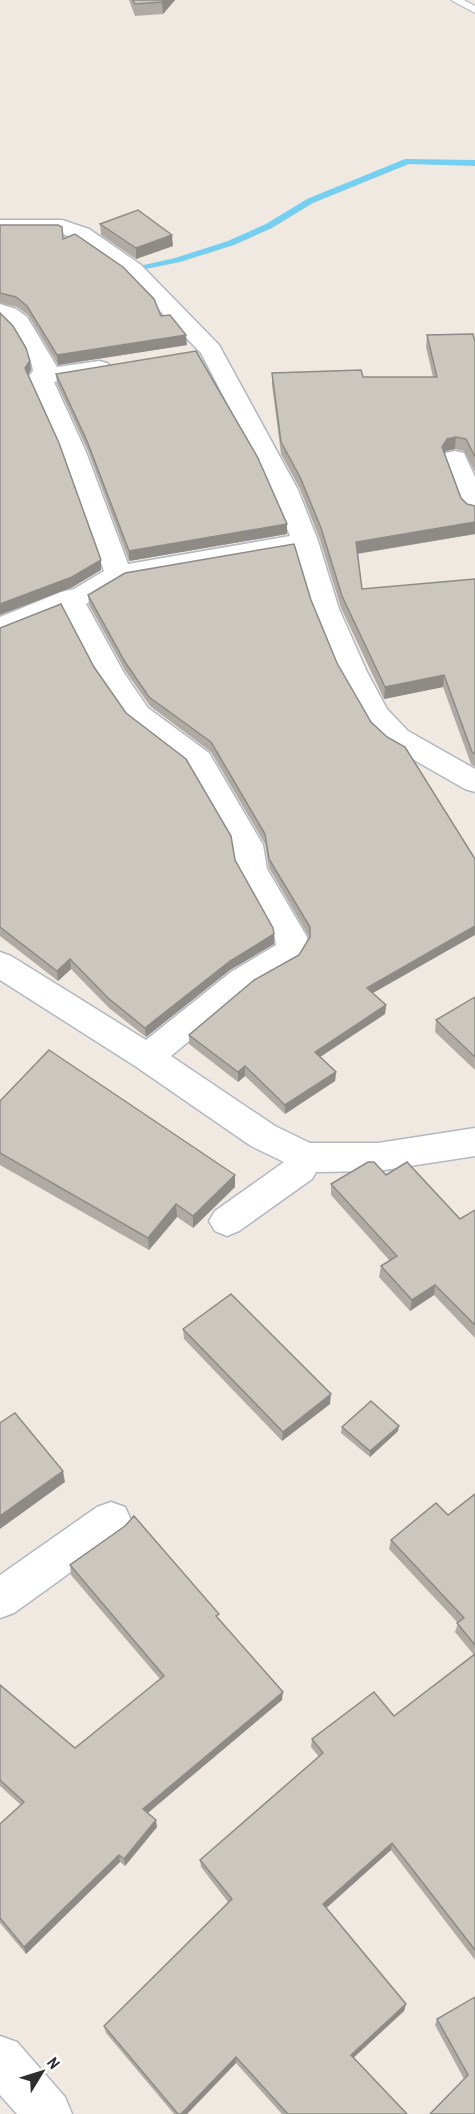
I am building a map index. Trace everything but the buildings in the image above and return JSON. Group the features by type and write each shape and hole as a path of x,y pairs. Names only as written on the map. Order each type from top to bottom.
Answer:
{"street":[{"path":"0,226 52,225 70,229 140,277 200,352 269,456 305,541 326,609 353,672 382,724 398,738 475,782"},
{"path":"0,311 11,315 25,327 36,351 46,365 45,373 40,377"},
{"path":"40,377 122,365"},
{"path":"40,377 74,452 118,573"},
{"path":"455,458 475,508"},
{"path":"0,627 70,597 80,597 118,573 225,557 305,541"},
{"path":"70,597 111,676 138,715 199,760 248,845 252,869 291,937 292,945 288,954 242,980 147,1057"},
{"path":"0,964 147,1057 263,1136 306,1156 334,1159 378,1157 475,1142"},
{"path":"227,1221 300,1169 306,1156"},
{"path":"0,1599 111,1521"},
{"path":"0,2059 48,2114"}],"lane":[{"path":"456,0 475,10"}],"waterway":[{"path":"126,270 177,260 231,243 269,226 310,201 408,161 475,163"}]}
